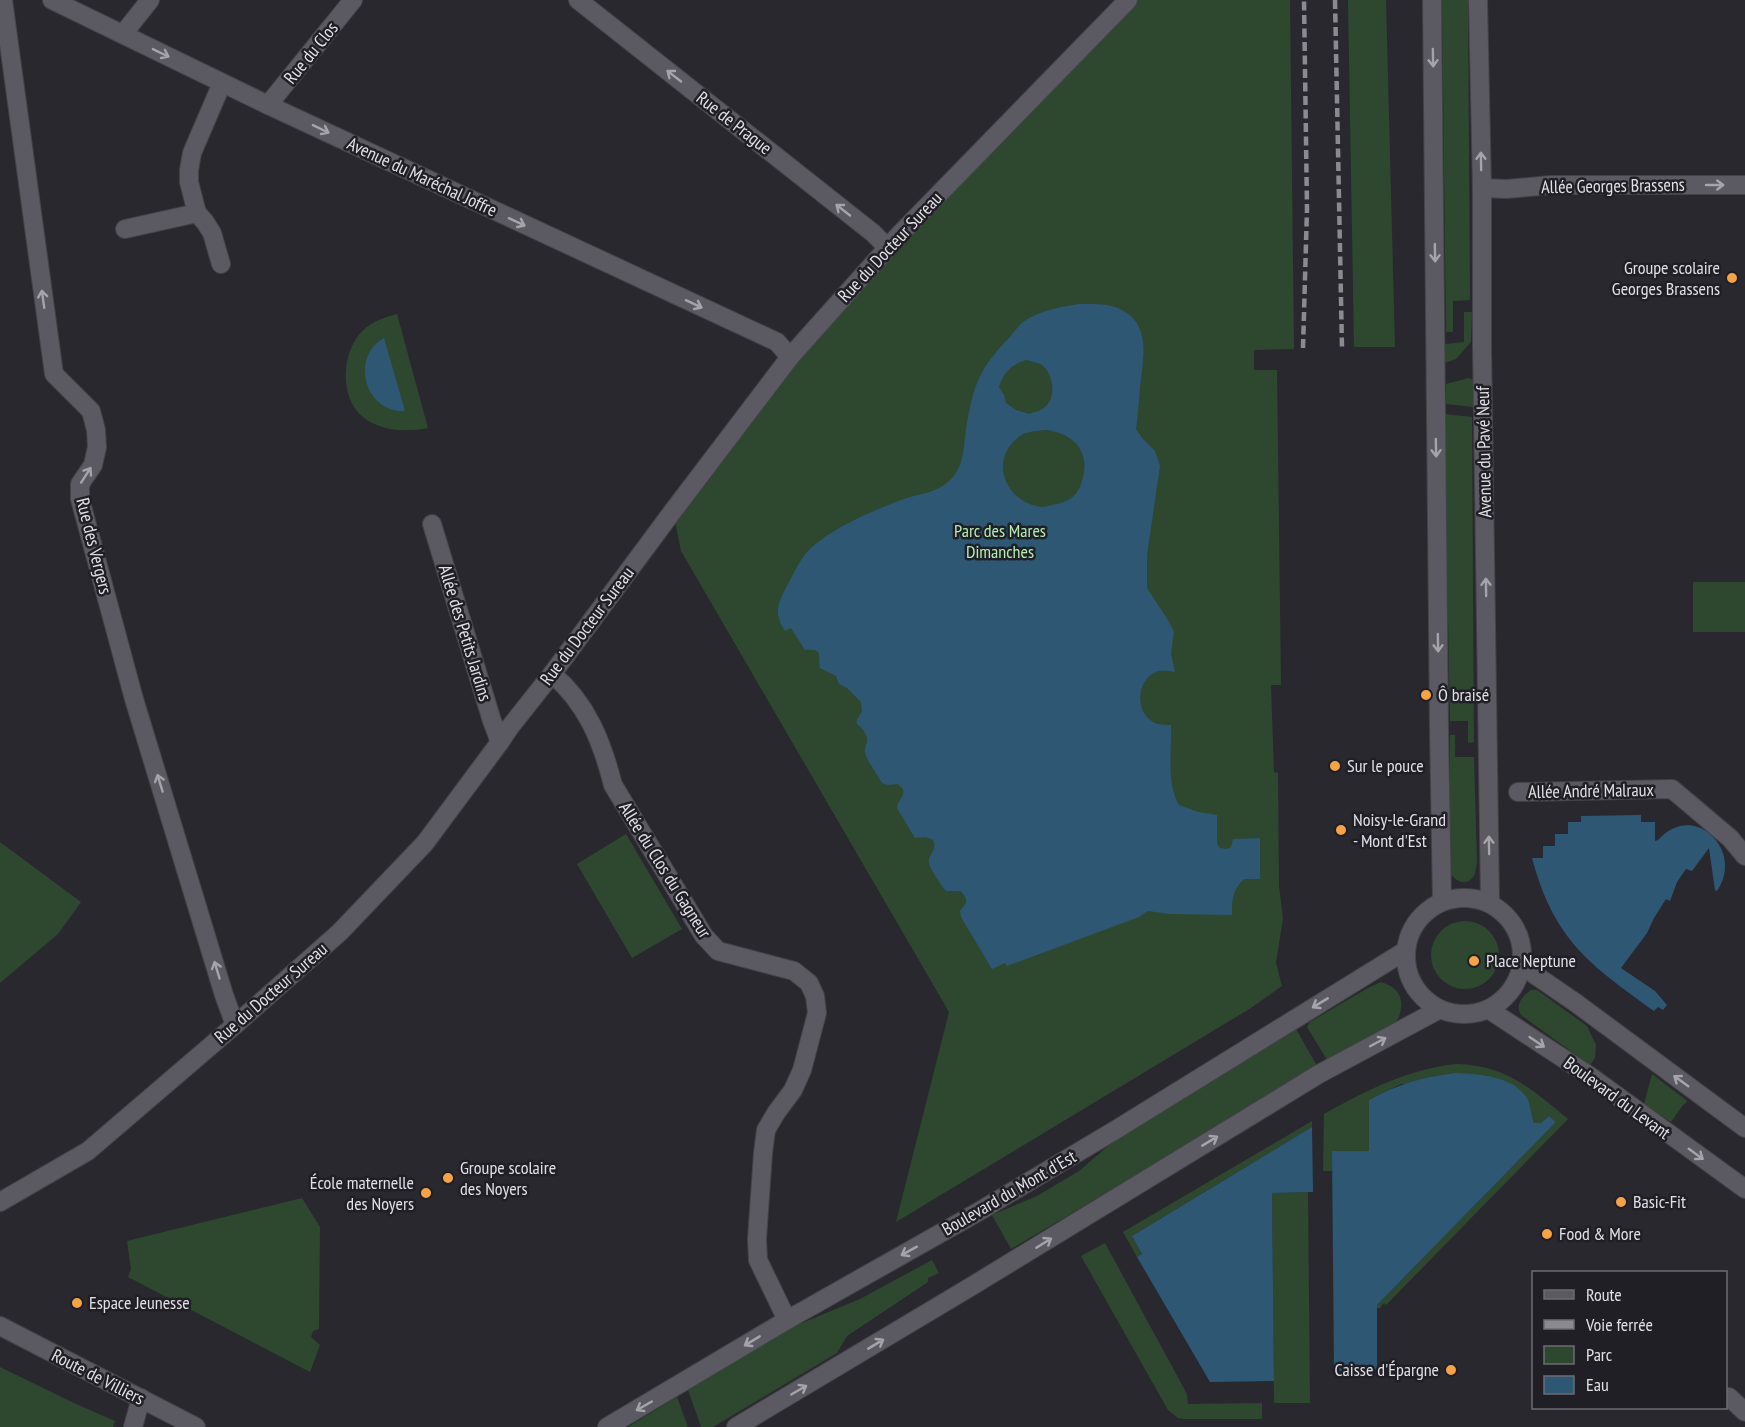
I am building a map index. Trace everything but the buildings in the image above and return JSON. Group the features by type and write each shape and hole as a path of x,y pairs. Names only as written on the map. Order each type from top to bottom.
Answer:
{"street":[{"name":"Rue des Vergers","path":"3,0 54,374 91,411 96,430 97,447 93,465 80,484 80,499 134,699 235,1025"},
{"name":"Avenue du Maréchal Joffre","path":"52,0 268,105 777,342 790,357"},
{"path":"123,34 150,0"},
{"name":"Rue du Clos","path":"268,105 353,0"},
{"name":"Rue du Docteur Sureau","path":"0,1202 88,1151 340,932 425,843 790,357 888,248 1128,0"},
{"path":"1432,0 1442,902"},
{"name":"Avenue du Pavé Neuf","path":"1478,0 1490,903"},
{"name":"Rue de Prague","path":"586,2 873,233 888,248"},
{"path":"221,264 212,233 206,222 196,213 189,182 189,170 192,153 222,83"},
{"name":"Allée Georges Brassens","path":"1482,188 1507,189 1551,185 1745,185"},
{"path":"125,229 196,213"},
{"name":"Allée des Petits Jardins","path":"432,524 500,742"},
{"name":"Allée du Clos du Gagneur","path":"552,674 568,688 596,732 613,784 704,936 718,951 794,972 809,983 815,996 817,1013 802,1070 794,1090 766,1130 763,1153 757,1239 758,1260 787,1320"},
{"name":"Allée André Malraux","path":"1518,792 1672,789 1730,838 1745,856"},
{"path":"1458,897 1474,898 1490,903 1503,912 1513,924 1520,938 1522,966 1516,984 1504,999 1488,1009 1472,1014 1456,1014 1440,1010 1413,986 1407,969 1406,951 1414,925 1430,908 1458,897"},
{"name":"Boulevard du Mont d'Est","path":"608,1427 787,1320 988,1206 1406,951"},
{"path":"1522,966 1576,1003 1745,1128"},
{"name":"Boulevard du Levant","path":"1488,1009 1590,1077 1745,1189"},
{"path":"736,1427 1009,1264 1319,1074 1440,1010"},
{"name":"Route de Villiers","path":"0,1326 196,1427"},
{"path":"1730,1397 1745,1412"},
{"path":"133,1427 141,1398"}],"green space":[{"name":"Parc des Mares Dimanches","path":"1136,0 1290,0 1294,349 1254,350 1254,370 1277,370 1281,685 1271,685 1274,772 1278,773 1279,886 1283,918 1276,963 1282,986 1251,1008 896,1222 949,1012 681,551 673,511 790,357"},
{"path":"1348,0 1386,0 1395,347 1354,347"},
{"path":"1442,0 1468,0 1470,300 1453,301 1453,332 1446,332"},
{"path":"1464,312 1472,312 1471,342 1456,359 1445,363 1445,344 1464,342"},
{"path":"397,314 428,428 394,430 378,426 363,417 349,397 346,371 352,346 367,327"},
{"path":"1469,378 1473,380 1473,407 1446,404 1446,384"},
{"path":"1444,414 1472,417 1474,742 1468,743 1468,721 1450,721"},
{"path":"1693,582 1745,582 1745,632 1693,632"},
{"path":"1450,735 1455,735 1455,757 1474,757 1477,862 1473,877 1467,882 1457,880 1450,872"},
{"path":"626,834 682,929 632,958 577,864"},
{"path":"0,842 81,902 58,934 0,983"},
{"path":"1472,921 1484,927 1493,936 1499,948 1497,968 1489,979 1472,989 1458,989 1441,979 1433,968 1431,948 1441,931 1452,923"},
{"path":"1381,982 1393,988 1400,997 1401,1008 1397,1021 1329,1063 1307,1027 1310,1022"},
{"path":"1531,990 1537,990 1587,1026 1596,1045 1595,1058 1590,1065 1521,1015 1520,1001"},
{"path":"1296,1029 1317,1069 1011,1249 992,1215 1037,1196 1079,1171 1129,1128"},
{"path":"1457,1064 1474,1065 1504,1074 1543,1098 1568,1119 1386,1305 1384,1303 1381,1308 1377,1308 1377,1305 1556,1122 1549,1116 1541,1123 1534,1123 1526,1098 1519,1090 1401,1084 1369,1100 1369,1151 1333,1151 1332,1171 1323,1171 1324,1114 1388,1082 1422,1071"},
{"path":"1652,1074 1687,1102 1671,1122 1644,1104"},
{"path":"1312,1121 1312,1127 1132,1236 1142,1254 1137,1257 1123,1232"},
{"path":"1308,1192 1310,1403 1274,1403 1272,1193"},
{"path":"302,1198 320,1227 319,1329 313,1331 311,1337 320,1345 310,1372 128,1277 131,1269 127,1241"},
{"path":"1105,1243 1187,1394 1188,1404 1262,1403 1262,1419 1184,1419 1178,1418 1168,1410 1081,1256"},
{"path":"932,1260 939,1273 928,1278 928,1282 847,1336 837,1353 713,1427 701,1427 688,1390 790,1328 860,1299"},
{"path":"0,1367 115,1421 113,1427 0,1427"},
{"path":"677,1397 688,1427 628,1427"}],"water":[{"path":"1079,304 1100,304 1120,309 1137,324 1143,343 1136,429 1155,451 1160,466 1147,555 1147,588 1174,631 1171,654 1175,672 1156,672 1149,676 1140,696 1143,711 1153,722 1171,725 1172,787 1179,805 1198,812 1217,815 1217,844 1220,848 1231,847 1233,839 1260,838 1260,879 1244,879 1240,883 1232,904 1232,915 1169,914 1148,911 1139,917 1007,966 1005,963 992,969 961,917 960,911 966,903 966,898 961,891 947,891 943,888 931,869 929,860 934,847 933,840 926,837 915,838 897,808 903,795 903,789 898,784 882,783 868,760 865,751 867,738 857,723 862,712 861,702 847,688 839,684 836,676 820,668 817,651 805,650 791,628 785,631 779,618 778,608 799,564 815,545 850,522 901,500 937,489 954,476 963,455 972,398 980,377 991,359 1019,326 1029,318 1042,312","holes":["1026,360 1044,367 1052,384 1052,396 1046,406 1029,414 1016,410 1006,403 999,387 1009,370","1046,430 1071,439 1081,451 1084,467 1081,483 1071,499 1042,507 1029,504 1019,498 1005,479 1003,468 1004,457 1010,446 1020,436 1029,432"]},
{"path":"384,338 405,411 391,409 380,403 371,394 366,382 367,357 373,346"},
{"path":"1641,815 1641,822 1655,822 1655,841 1672,829 1687,825 1700,828 1712,836 1720,847 1725,861 1724,876 1717,891 1709,848 1692,871 1686,869 1677,882 1670,901 1666,899 1647,933 1621,968 1655,991 1667,1005 1663,1010 1658,1007 1654,1011 1611,979 1577,948 1551,910 1532,858 1543,858 1543,846 1555,846 1555,834 1568,834 1568,822 1581,822 1581,816"},
{"path":"1456,1073 1475,1074 1506,1081 1522,1092 1528,1100 1534,1123 1541,1123 1549,1116 1556,1122 1377,1305 1377,1370 1334,1371 1332,1151 1369,1151 1369,1100 1411,1082"},
{"path":"1312,1127 1313,1192 1272,1193 1274,1381 1210,1382 1137,1257 1142,1254 1132,1236"}],"railway":[{"path":"1303,348 1307,209 1304,0"},
{"path":"1335,0 1342,348"}],"place":[{"name":"Groupe scolaire Georges Brassens","path":"1732,278"},
{"name":"Ô braisé","path":"1426,695"},
{"name":"Sur le pouce","path":"1335,766"},
{"name":"Noisy-le-Grand - Mont d'Est","path":"1341,830"},
{"name":"Place Neptune","path":"1474,961"},
{"name":"Groupe scolaire des Noyers","path":"448,1178"},
{"name":"École maternelle des Noyers","path":"426,1193"},
{"name":"Basic-Fit","path":"1621,1202"},
{"name":"Food & More","path":"1547,1234"},
{"name":"Espace Jeunesse","path":"77,1303"},
{"name":"Caisse d'Épargne","path":"1451,1370"}]}
